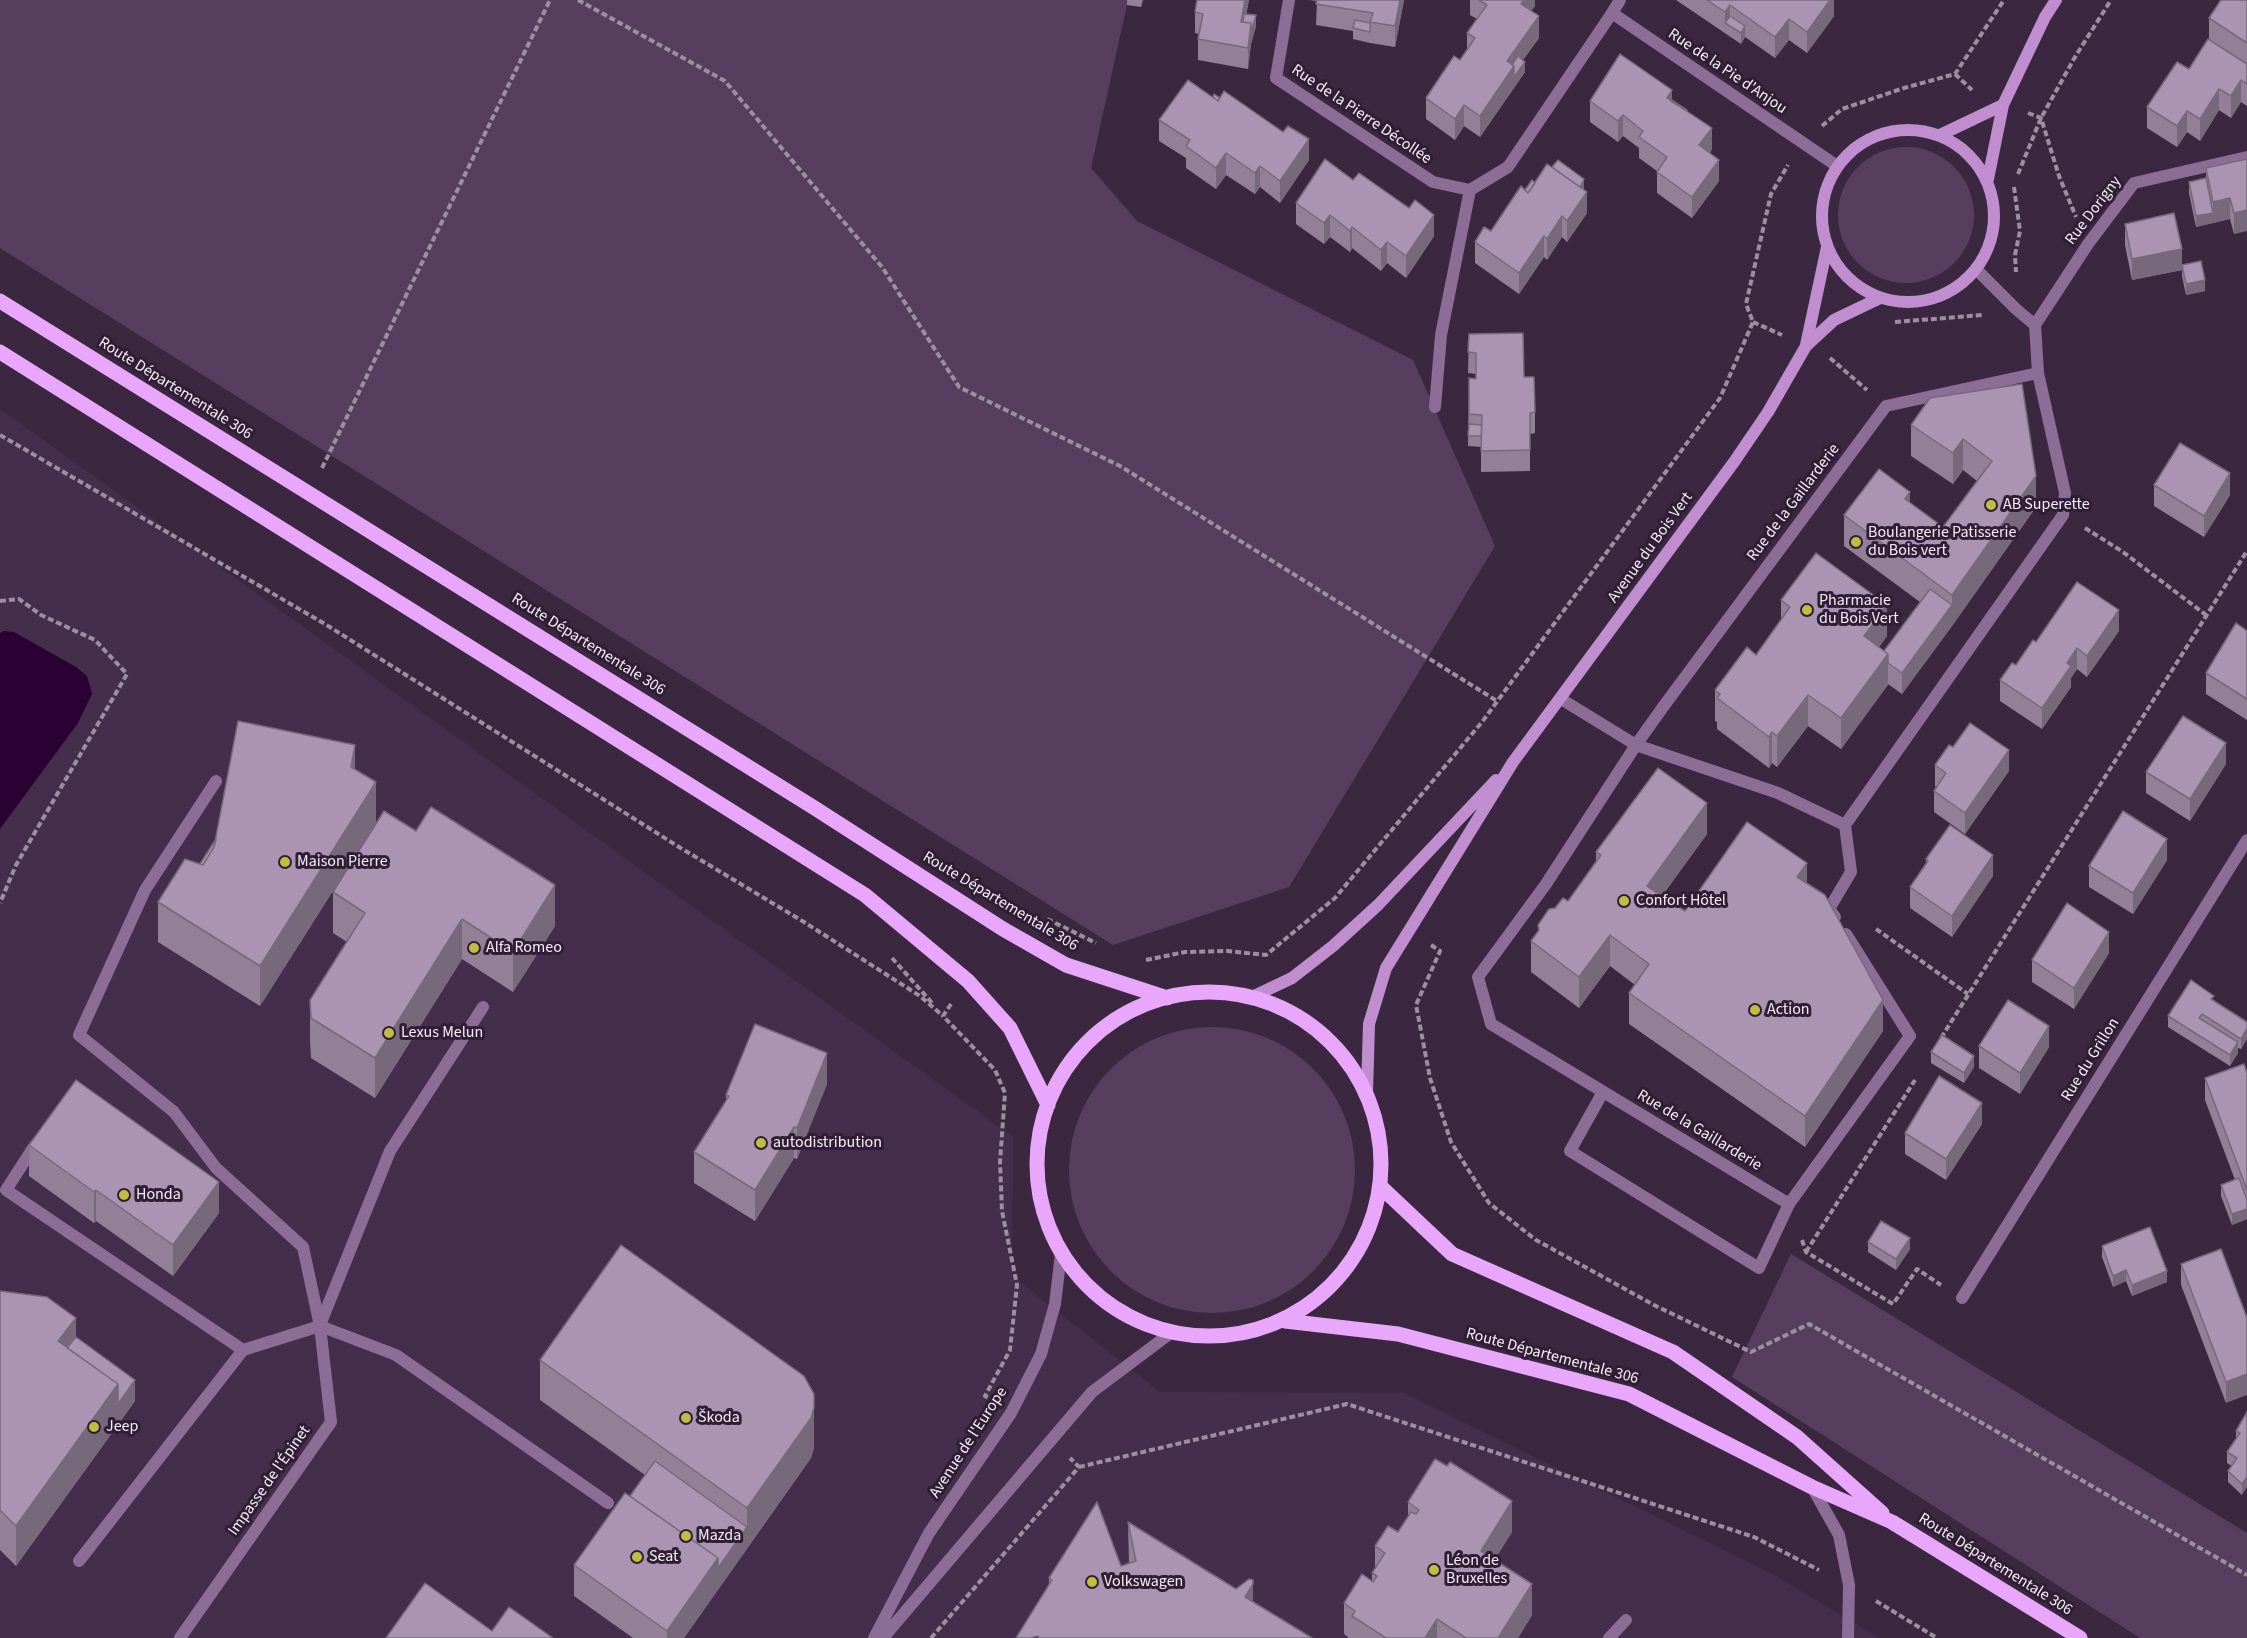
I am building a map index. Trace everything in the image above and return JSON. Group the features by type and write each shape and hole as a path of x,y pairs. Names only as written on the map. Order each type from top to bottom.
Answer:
{"main road":[{"name":"Route Départementale 306","path":"0,301 813,807 1003,929 1066,965 1167,998"},
{"path":"0,352 865,895 968,981 1010,1028 1048,1105"},
{"path":"1214,992 1252,997 1269,1002 1310,1023 1343,1054 1367,1092 1381,1139 1382,1187 1365,1242 1331,1288 1285,1321 1249,1333 1209,1336 1172,1332 1120,1314 1083,1284 1061,1254 1040,1204 1036,1162 1048,1105 1061,1075 1090,1039 1129,1011 1167,998 1214,992"},
{"name":"Route Départementale 306","path":"1382,1187 1452,1254 1672,1352 1797,1437 1892,1522"},
{"name":"Route Départementale 306","path":"1285,1321 1398,1334 1629,1394 1812,1487 1892,1522 2080,1638"}],"street":[{"name":"Rue de la Pierre Décollée","path":"1289,0 1276,78 1433,182 1470,189"},
{"path":"1435,407 1441,335 1470,189 1508,167 1620,0"},
{"path":"1988,179 1967,152 1940,135 1894,130 1862,142 1837,166 1825,192 1821,219 1827,247 1839,269 1857,287 1880,298 1906,303 1933,300 1957,288 1977,270 1990,245 1996,218 1988,179 2003,105 2045,17 2056,0"},
{"name":"Rue de la Pie d'Anjou","path":"1612,13 1837,166"},
{"path":"1940,135 2003,105"},
{"name":"Rue Dorigny","path":"2035,325 2088,244 2134,183 2247,157"},
{"name":"Avenue du Bois Vert","path":"1806,346 1827,247"},
{"path":"1604,1092 1570,1151 1759,1268 1789,1204 1910,1036 1829,909 1851,872 1845,825 2063,514 2065,493 2038,373 2035,325 1977,270"},
{"name":"Avenue du Bois Vert","path":"1367,1092 1370,1024 1386,968 1513,762 1734,462 1768,412 1806,346 1834,320 1880,298"},
{"name":"Rue de la Gaillarderie","path":"1789,1204 1491,1024 1478,976 1546,884 1635,745 1886,406 2038,373"},
{"path":"1561,699 1635,745 1778,793 1845,825"},
{"name":"Avenue du Bois Vert","path":"1252,997 1292,978 1333,946 1378,905 1513,762"},
{"name":"Impasse de l'Épinet","path":"180,1638 331,1422 320,1326 303,1247 216,1168 174,1112 79,1035 145,890 216,782"},
{"name":"Rue du Grillon","path":"1962,1298 2247,840"},
{"path":"320,1326 390,1151 483,1007"},
{"path":"34,1145 6,1190 243,1350"},
{"name":"Avenue de l'Europe","path":"874,1638 929,1533 1011,1413 1041,1354 1055,1304 1061,1254"},
{"path":"79,1561 243,1350 320,1326 396,1355 608,1503"},
{"path":"883,1638 1092,1392 1172,1332"},
{"path":"1812,1487 1839,1534 1849,1585 1848,1638"},
{"path":"1609,1638 1626,1620"}],"path":[{"path":"322,469 550,0"},
{"path":"578,0 725,81 882,267 959,387 1120,466 1497,701"},
{"path":"1143,960 1185,952 1227,951 1266,955 1335,898 1497,701 1720,398 1753,322 1746,304 1771,194 1801,143 1842,109 1955,74 2004,0"},
{"path":"1893,322 1979,314 1992,316 1999,322 2016,309 2025,292 2017,285 2016,255 2020,231 2014,202 2014,183 2041,118 2075,57 2111,0"},
{"path":"1955,74 1970,89 2003,105 2041,118"},
{"path":"2041,118 2059,176 2088,244"},
{"path":"1830,358 1836,350"},
{"path":"0,435 325,624 678,847 804,922 920,996 943,1016 995,1070 1005,1093 999,1162 1001,1201 1017,1285 1010,1350 985,1396 1011,1413"},
{"path":"2063,514 2123,552 2206,615"},
{"path":"1937,1044 2247,550"},
{"path":"0,601 19,599 41,615 95,640 127,674 16,865 0,903"},
{"path":"1003,929 1013,914 1027,909 1100,944"},
{"path":"1872,926 1968,994"},
{"path":"1411,929 1440,951 1416,1005 1430,1078 1451,1142 1489,1203 1536,1240 1654,1305 1751,1352 1809,1324 2247,1575"},
{"path":"943,1016 968,981"},
{"path":"1806,1252 1918,1073"},
{"path":"1789,1204 1806,1252 1893,1304 1917,1269 1962,1298"},
{"path":"931,1638 1079,1467 1347,1404 1754,1537 1849,1585 1937,1638"},
{"path":"1050,1440 1079,1467"}],"shaded area":[{"path":"0,0 1128,0 1091,168 1137,221 1413,360 1495,546 1289,887 1113,945 0,248"},
{"path":"1906,147 1932,152 1954,167 1969,189 1974,215 1969,241 1954,263 1932,278 1906,283 1880,278 1858,263 1843,241 1838,215 1843,189 1858,167 1880,152"},
{"path":"0,409 1013,1137 1012,1276 1160,1392 1404,1393 1772,1574 1879,1638 0,1638"},
{"path":"14,632 76,667 87,676 92,694 78,723 0,829 0,633"},
{"path":"1212,1027 1240,1030 1267,1038 1303,1059 1323,1079 1338,1103 1349,1128 1355,1170 1352,1198 1344,1225 1323,1261 1303,1281 1279,1296 1254,1307 1212,1313 1184,1310 1157,1302 1121,1281 1101,1261 1086,1237 1075,1212 1069,1170 1072,1142 1080,1115 1101,1079 1121,1059 1145,1044 1170,1033"},
{"path":"1791,1254 2247,1533 2247,1638 2140,1638 1732,1377"}],"building":[{"path":"1197,0 1245,0 1241,22 1251,23 1248,48 1198,39 1203,14 1195,12"},
{"path":"1317,0 1400,0 1395,26 1370,22 1373,13 1316,4"},
{"path":"1479,0 1524,0 1521,4 1539,16 1507,61 1514,66 1480,116 1464,105 1455,119 1426,98 1454,56 1460,60 1475,38 1467,33 1487,5"},
{"path":"1707,0 1830,0 1807,32 1789,19 1775,37 1730,5 1725,12"},
{"path":"2221,0 2247,0 2247,43 2209,18"},
{"path":"1244,14 1256,15 1251,33 1251,23 1243,22"},
{"path":"1730,16 1745,26 1741,33 1725,23"},
{"path":"1355,20 1370,23 1370,32 1353,28"},
{"path":"2208,39 2247,64 2247,84 2241,80 2231,96 2219,89 2200,119 2187,111 2177,126 2147,107 2177,62 2189,69"},
{"path":"1620,54 1672,90 1667,98 1712,128 1699,145 1719,160 1692,197 1657,172 1667,157 1639,137 1643,131 1623,115 1618,121 1590,101"},
{"path":"1518,56 1525,62 1514,77 1514,66 1512,65"},
{"path":"1188,80 1218,101 1224,91 1283,132 1288,126 1309,139 1280,181 1260,166 1255,173 1226,153 1216,168 1186,146 1190,140 1159,120"},
{"path":"1325,159 1353,180 1359,173 1409,208 1415,200 1434,215 1406,256 1387,242 1381,250 1352,227 1350,231 1330,215 1324,223 1296,203"},
{"path":"2247,159 2247,210 2234,213 2230,198 2213,202 2206,168"},
{"path":"1558,160 1584,179 1580,187 1552,167"},
{"path":"1547,164 1587,192 1567,221 1562,216 1547,239 1544,236 1519,273 1475,242 1484,227 1491,231 1521,186 1528,193"},
{"path":"2206,178 2213,213 2196,216 2189,182"},
{"path":"1532,180 1535,183 1528,193 1525,190"},
{"path":"2174,213 2182,249 2132,259 2125,224"},
{"path":"2201,261 2205,280 2186,284 2182,265"},
{"path":"1523,333 1524,377 1534,377 1535,412 1530,413 1530,450 1481,451 1482,415 1469,414 1469,378 1476,379 1476,353 1468,352 1469,334"},
{"path":"2022,384 2036,476 1952,595 1844,515 1879,469 1910,492 1905,499 1943,527 1992,461 1963,439 1953,453 1911,425 1930,398"},
{"path":"1469,424 1482,425 1481,436 1468,436"},
{"path":"2180,443 2230,473 2204,516 2154,485"},
{"path":"1816,553 1887,605 1864,636 1888,654 1841,718 1808,695 1777,736 1772,732 1769,737 1717,698 1720,694 1715,690 1747,647 1756,655 1790,607 1781,600"},
{"path":"2077,582 2119,610 2087,656 2077,648 2067,663 2071,666 2042,708 2000,680 2012,663 2016,665 2033,640 2036,642"},
{"path":"1930,589 1952,605 1902,673 1888,663 1888,654 1884,651"},
{"path":"2236,623 2247,631 2247,699 2206,673"},
{"path":"2183,716 2226,743 2190,799 2146,772"},
{"name":"Maison Pierre","path":"238,721 355,745 351,767 376,782 260,966 158,902 185,859 203,865 214,847"},
{"path":"1970,723 2009,750 1965,813 1934,791 1946,773 1935,765 1949,745 1953,747"},
{"path":"1658,768 1707,803 1647,886 1685,911 1747,822 1807,863 1797,877 1825,895 1883,1000 1805,1116 1629,993 1649,964 1610,935 1579,977 1531,941 1549,909 1555,908 1563,898 1568,901 1601,855 1596,852"},
{"path":"431,807 555,885 513,952 462,919 375,1058 311,1018 310,1000 365,913 333,892 384,811 416,831"},
{"path":"2123,811 2167,839 2133,893 2089,866"},
{"path":"1950,825 1993,855 1952,916 1910,887"},
{"path":"216,839 203,865 200,864"},
{"path":"2067,903 2109,932 2074,988 2032,960"},
{"path":"2191,980 2214,996 2211,999 2247,1022 2247,1028 2241,1039 2202,1014 2199,1018 2238,1042 2230,1055 2168,1016"},
{"path":"2008,1000 2049,1026 2020,1073 1979,1046"},
{"name":"autodistribution","path":"755,1024 827,1053 797,1128 794,1127 755,1190 694,1152 729,1096 726,1095"},
{"path":"1942,1035 1974,1056 1964,1073 1931,1052"},
{"path":"2244,1064 2247,1073 2247,1190 2205,1078"},
{"path":"1939,1076 1982,1103 1946,1159 1905,1133"},
{"name":"Honda","path":"76,1080 219,1182 173,1245 29,1145"},
{"path":"2239,1178 2247,1200 2247,1209 2232,1214 2221,1185"},
{"path":"1881,1221 1910,1238 1896,1259 1868,1242"},
{"path":"2150,1227 2167,1271 2132,1285 2126,1270 2113,1276 2102,1246"},
{"name":"Škoda","path":"621,1245 804,1376 814,1394 811,1418 747,1508 540,1360"},
{"path":"2221,1249 2247,1318 2247,1374 2226,1382 2181,1264"},
{"path":"0,1291 47,1297 76,1318 58,1341 118,1384 16,1526 0,1510"},
{"path":"76,1337 135,1380 118,1404 118,1384 67,1348"},
{"path":"2247,1412 2247,1477 2242,1484 2228,1471 2237,1458 2227,1452 2240,1433 2236,1431"},
{"name":"Léon de Bruxelles","path":"1435,1459 1447,1466 1450,1462 1512,1501 1481,1551 1532,1584 1498,1638 1466,1638 1437,1619 1425,1638 1386,1638 1352,1616 1355,1611 1344,1603 1362,1574 1373,1582 1377,1576 1372,1573 1385,1553 1375,1546 1388,1526 1398,1532 1411,1512 1416,1514 1419,1510 1408,1502"},
{"path":"655,1461 747,1527 718,1568 718,1558 630,1496"},
{"name":"Seat","path":"625,1493 718,1558 667,1631 574,1565"},
{"path":"1097,1502 1121,1566 1136,1561 1128,1522 1236,1589 1249,1579 1253,1580 1245,1597 1312,1638 1039,1638 1038,1636 1016,1638 1052,1580 1049,1578"},
{"path":"425,1583 492,1631 509,1607 553,1638 386,1638"}],"place":[{"name":"AB Superette","path":"1991,505"},
{"name":"Boulangerie Patisserie du Bois vert","path":"1856,542"},
{"name":"Pharmacie du Bois Vert","path":"1807,610"},
{"name":"Maison Pierre","path":"285,862"},
{"name":"Confort Hôtel","path":"1624,901"},
{"name":"Alfa Romeo","path":"474,948"},
{"name":"Action","path":"1755,1010"},
{"name":"Lexus Melun","path":"389,1033"},
{"name":"autodistribution","path":"761,1143"},
{"name":"Honda","path":"124,1195"},
{"name":"Škoda","path":"686,1418"},
{"name":"Jeep","path":"94,1427"},
{"name":"Mazda","path":"686,1536"},
{"name":"Seat","path":"637,1557"},
{"name":"Léon de Bruxelles","path":"1434,1570"},
{"name":"Volkswagen","path":"1092,1582"}]}
